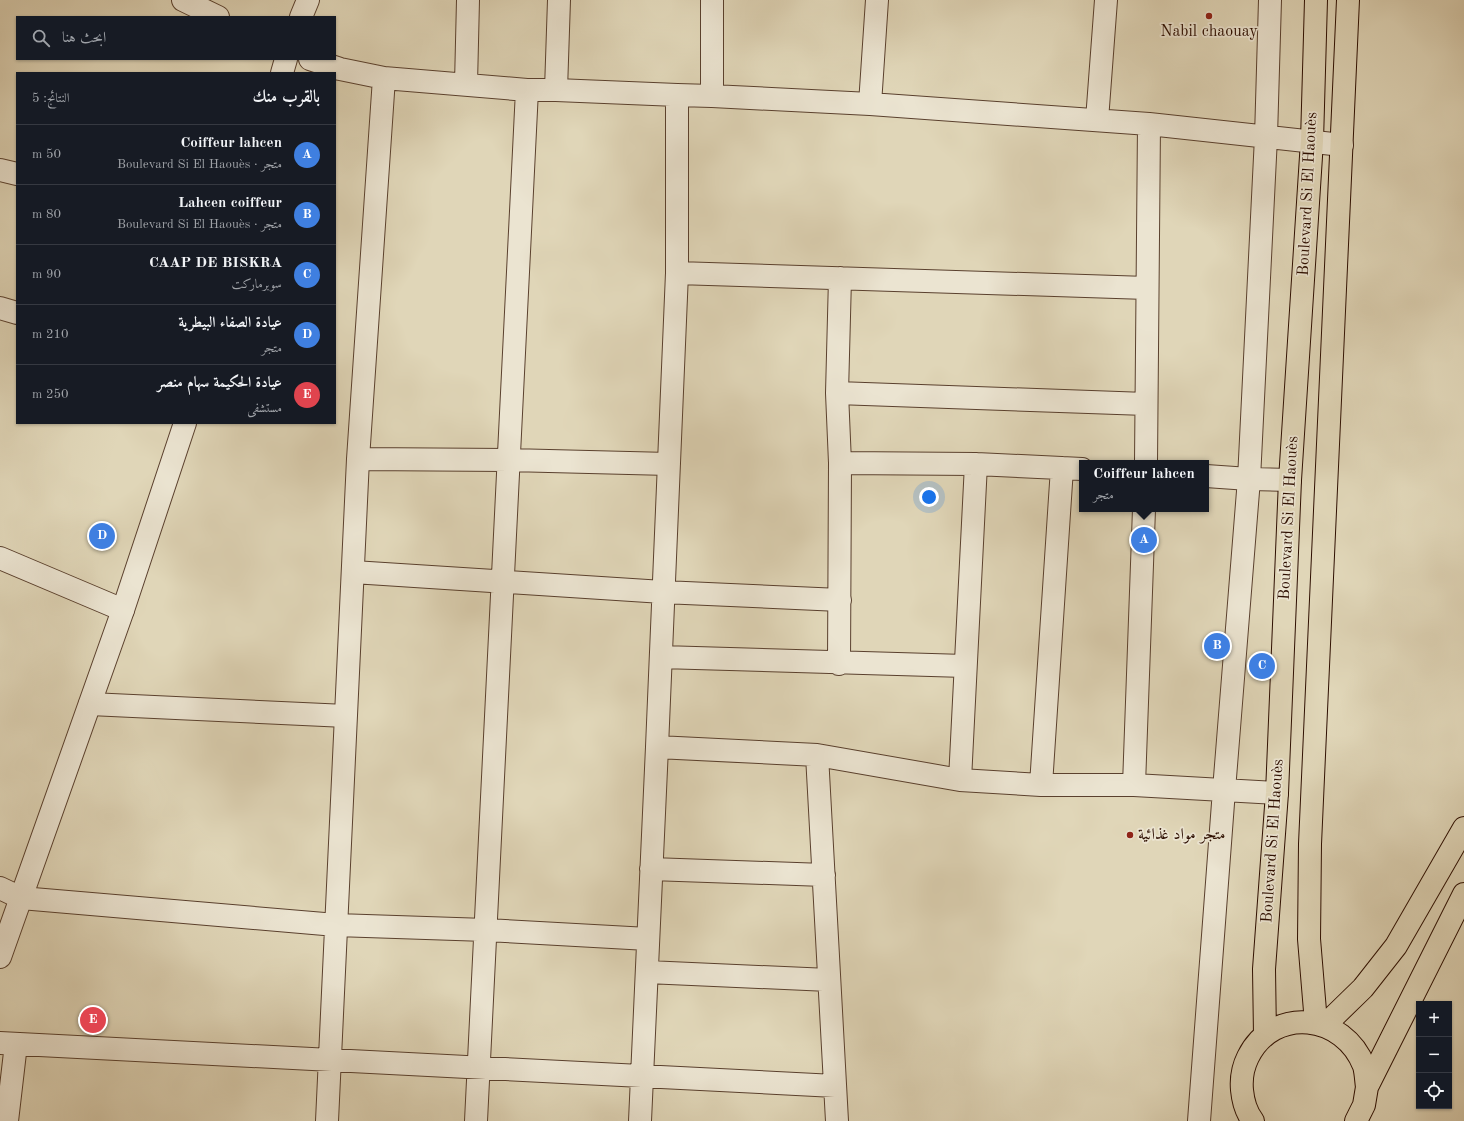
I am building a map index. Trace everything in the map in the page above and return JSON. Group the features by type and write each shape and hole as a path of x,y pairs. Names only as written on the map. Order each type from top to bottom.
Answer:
{"main road":[{"name":"Boulevard Si El Haouès","path":"1265,1035 1264,969 1277,793 1290,480 1312,141 1316,0"},
{"name":"Boulevard Si El Haouès","path":"1320,1024 1309,939 1310,844 1348,0"},
{"path":"1320,1024 1363,988 1396,946 1464,828"},
{"path":"1367,1087 1464,894"},
{"path":"1253,1121 1243,1100 1241,1083 1245,1065 1253,1049 1265,1035 1280,1026 1298,1022 1320,1024 1342,1035 1356,1049 1365,1068 1367,1087 1364,1105 1356,1121"}],"street":[{"path":"183,0 216,16"},
{"path":"301,16 308,0"},
{"path":"466,84 468,0"},
{"path":"556,90 559,0"},
{"path":"712,0 712,96"},
{"path":"870,104 877,0"},
{"path":"1097,120 1106,0"},
{"path":"1199,1121 1224,790 1250,479 1266,137 1270,0"},
{"path":"282,72 286,60"},
{"path":"313,60 340,69 384,78 527,90 712,96 870,104 1150,124 1342,145"},
{"path":"327,1121 358,459 384,78"},
{"path":"476,1121 527,90"},
{"path":"640,1121 677,273 677,96"},
{"path":"1146,460 1150,124"},
{"path":"0,170 16,174"},
{"path":"677,273 1147,288"},
{"path":"839,664 840,463 837,393 840,278"},
{"path":"0,308 16,313"},
{"path":"837,393 1146,404"},
{"path":"0,957 123,610 185,424"},
{"path":"358,459 509,460 669,464"},
{"path":"840,463 976,464 1072,468 1041,785"},
{"path":"960,780 976,464"},
{"path":"1209,476 1290,480"},
{"path":"1134,785 1144,512"},
{"path":"0,558 123,610"},
{"path":"353,572 663,592 840,600"},
{"path":"661,657 839,664 965,666"},
{"path":"90,704 346,716"},
{"path":"657,747 817,755 960,780 1041,785 1134,785 1277,793"},
{"path":"817,755 837,1121"},
{"path":"652,869 824,874"},
{"path":"0,888 21,898 336,925 486,930 648,939"},
{"path":"647,972 829,980"},
{"path":"7,1121 8,1043 835,1086"}],"place":[{"name":"Nabil chaouay","path":"1209,16"},
{"name":"عيادة الصفاء البيطرية","path":"102,536"},
{"name":"Coiffeur lahcen","path":"1144,540"},
{"name":"Lahcen coiffeur","path":"1217,646"},
{"name":"CAAP DE BISKRA","path":"1262,666"},
{"name":"متجر مواد غذائية","path":"1130,835"},
{"name":"عيادة الحكيمة سهام منصر","path":"93,1020"}]}
